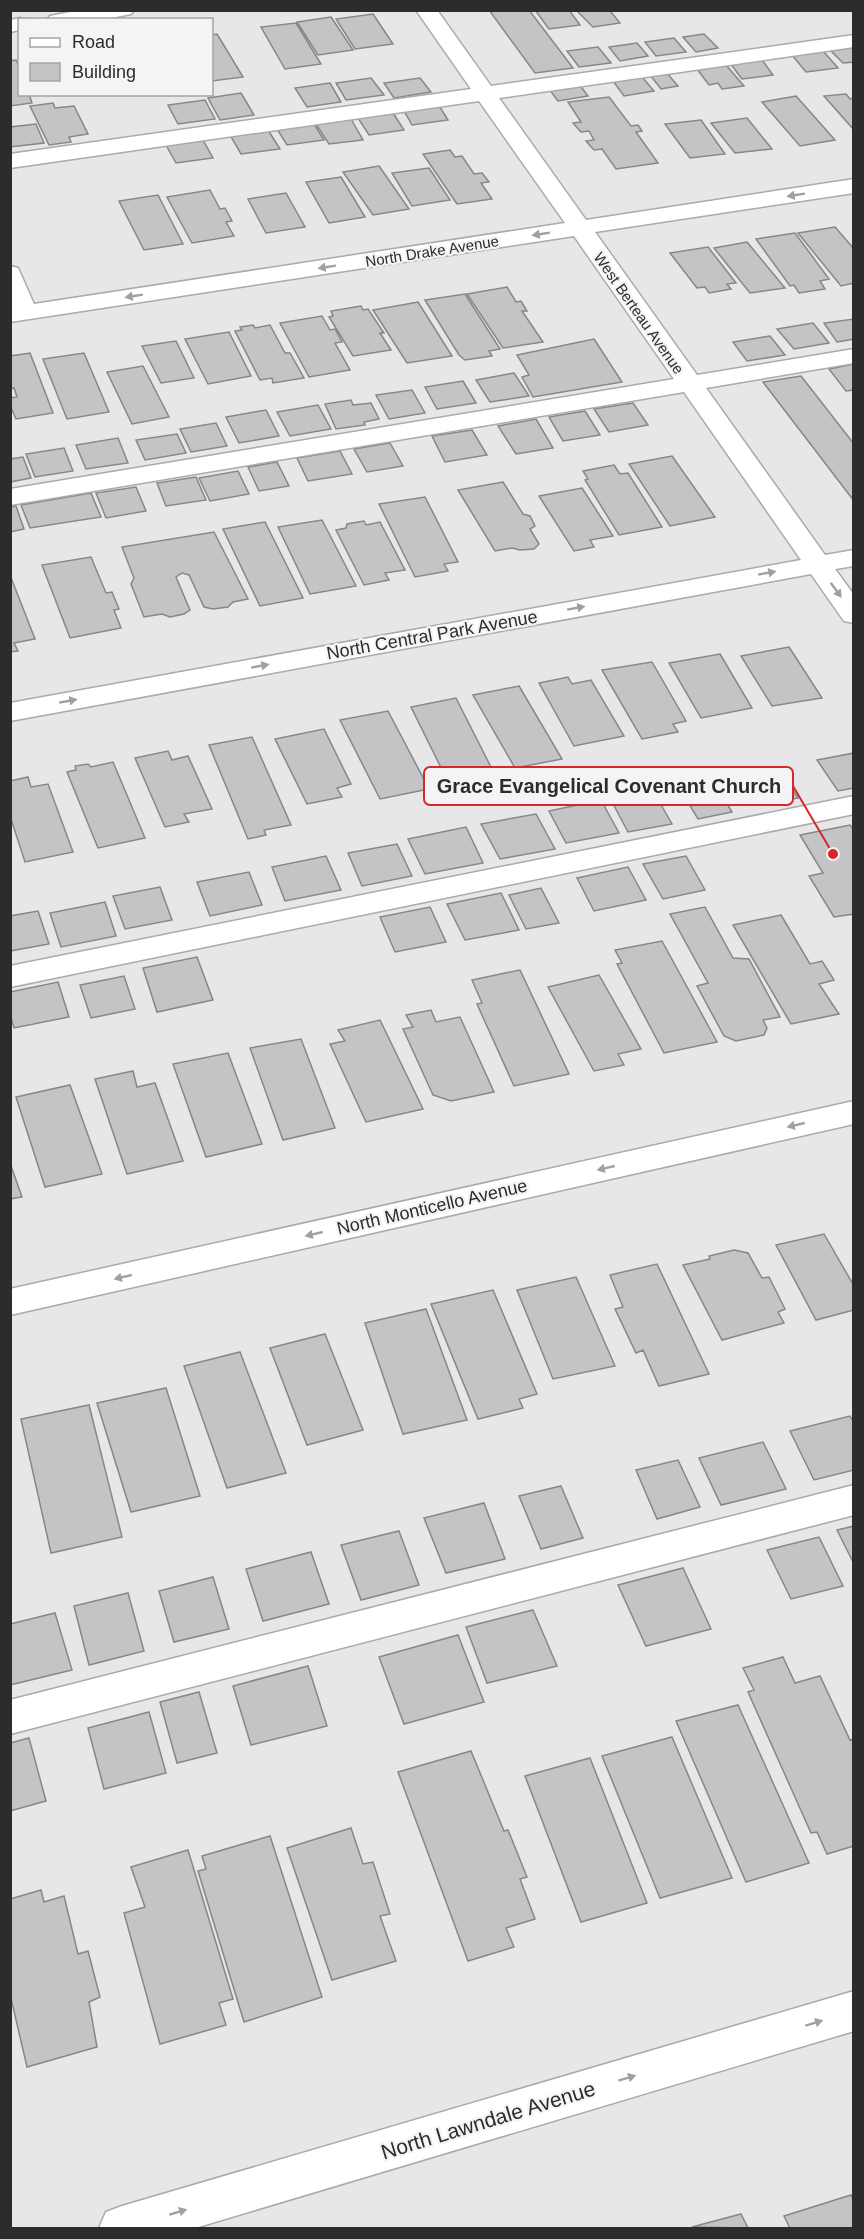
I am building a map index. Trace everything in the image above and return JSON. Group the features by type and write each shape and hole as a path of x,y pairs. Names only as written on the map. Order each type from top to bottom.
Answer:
{"street":[{"path":"70,18 124,10"},
{"name":"West Berteau Avenue","path":"426,10 854,615"},
{"path":"10,161 854,40"},
{"name":"North Drake Avenue","path":"18,314 854,186"},
{"path":"10,273 18,314"},
{"path":"10,497 854,357"},
{"name":"North Central Park Avenue","path":"10,712 854,558"},
{"path":"10,977 854,805"},
{"name":"North Monticello Avenue","path":"10,1302 854,1112"},
{"path":"10,1717 854,1500"},
{"name":"North Lawndale Avenue","path":"122,2229 854,2011"}],"building":[{"path":"489,10 529,10 573,68 535,73"},
{"path":"535,10 569,10 580,25 549,29"},
{"path":"576,10 615,10 611,12 620,23 593,27"},
{"path":"373,14 393,44 355,49 336,19"},
{"path":"331,17 353,50 318,55 297,22"},
{"path":"296,23 321,64 285,69 261,27"},
{"path":"217,34 243,77 213,81 213,35"},
{"path":"704,34 718,48 696,52 683,37"},
{"path":"674,38 686,52 656,56 645,42"},
{"path":"637,43 648,56 620,61 609,47"},
{"path":"598,47 611,63 579,67 567,51"},
{"path":"854,47 854,62 843,63 831,51"},
{"path":"823,51 838,68 806,72 792,55"},
{"path":"16,60 18,64 18,96 30,96 32,103 10,106 10,61"},
{"path":"762,60 773,75 742,79 730,63"},
{"path":"726,65 744,86 722,89 718,83 709,85 697,69"},
{"path":"666,72 678,86 661,89 650,75"},
{"path":"642,77 654,91 624,96 613,81"},
{"path":"371,78 384,95 346,100 336,83"},
{"path":"420,78 431,92 394,98 384,83"},
{"path":"330,83 341,102 307,107 295,88"},
{"path":"579,84 588,96 558,101 549,89"},
{"path":"241,93 254,115 220,120 208,98"},
{"path":"846,94 850,99 854,98 854,130 824,96"},
{"path":"796,96 835,140 800,146 762,102"},
{"path":"609,97 631,126 638,125 642,131 636,132 658,163 616,169 602,149 594,150 586,141 594,140 589,131 581,132 573,123 581,122 568,102"},
{"path":"205,100 215,119 178,124 168,105"},
{"path":"53,103 55,108 74,106 88,134 69,137 71,142 49,145 30,106"},
{"path":"438,104 448,120 412,125 403,109"},
{"path":"393,113 404,130 369,135 358,118"},
{"path":"747,118 772,149 735,153 711,123"},
{"path":"351,119 363,140 329,144 316,124"},
{"path":"701,120 725,154 690,158 665,124"},
{"path":"36,124 44,143 10,147 10,127"},
{"path":"314,124 324,140 287,145 277,129"},
{"path":"268,130 280,149 241,154 230,135"},
{"path":"203,140 213,158 176,163 166,145"},
{"path":"450,150 455,157 462,156 474,174 482,173 489,182 481,183 492,199 457,204 423,154"},
{"path":"379,166 409,209 373,215 343,172"},
{"path":"429,168 450,200 412,206 392,173"},
{"path":"341,177 365,217 329,223 306,182"},
{"path":"210,190 220,209 225,208 232,221 226,222 234,236 192,243 167,197"},
{"path":"286,193 305,227 266,233 248,199"},
{"path":"158,195 183,244 144,250 119,201"},
{"path":"835,227 854,249 854,283 841,286 798,233"},
{"path":"795,233 829,279 820,281 825,289 799,293 794,285 790,286 756,239"},
{"path":"747,242 785,288 750,293 714,248"},
{"path":"708,247 736,283 727,284 731,289 709,293 705,287 697,288 670,253"},
{"path":"507,287 516,302 521,301 527,311 522,311 543,342 503,348 467,294"},
{"path":"465,294 500,349 489,351 492,356 465,360 459,355 425,300"},
{"path":"418,302 452,356 407,363 373,310"},
{"path":"361,306 363,310 368,309 384,333 380,333 391,350 353,356 329,317 333,316 331,311"},
{"path":"322,316 330,330 335,329 342,342 335,343 350,370 309,377 280,323"},
{"path":"854,319 854,339 837,342 824,323"},
{"path":"813,323 829,343 794,349 777,329"},
{"path":"253,325 255,328 270,325 285,353 290,353 304,378 273,383 272,378 260,380 235,331 242,330 240,327"},
{"path":"229,332 251,376 208,384 185,339"},
{"path":"770,336 785,355 747,361 733,342"},
{"path":"594,339 622,382 533,397 522,377 529,375 517,355"},
{"path":"176,341 194,378 161,383 142,346"},
{"path":"30,353 53,413 16,419 10,405 10,398 17,397 14,388 10,389 10,356"},
{"path":"84,353 109,412 67,419 43,359"},
{"path":"854,364 854,390 846,391 829,369"},
{"path":"143,366 169,417 132,424 107,372"},
{"path":"514,373 529,396 490,402 476,380"},
{"path":"801,376 854,444 854,501 763,382"},
{"path":"463,381 476,403 437,409 425,387"},
{"path":"412,390 425,413 389,419 376,395"},
{"path":"351,400 353,405 371,403 379,419 364,422 365,425 336,429 325,404"},
{"path":"633,403 648,425 609,432 594,409"},
{"path":"318,405 331,429 290,436 277,412"},
{"path":"266,410 279,436 239,443 226,417"},
{"path":"585,411 600,435 563,441 549,417"},
{"path":"536,419 553,448 516,454 498,426"},
{"path":"216,423 227,446 191,452 180,429"},
{"path":"472,430 487,455 445,462 432,436"},
{"path":"177,434 186,453 145,460 136,440"},
{"path":"118,438 128,463 86,469 76,445"},
{"path":"390,443 403,466 367,472 354,449"},
{"path":"64,448 73,471 35,477 26,454"},
{"path":"340,451 352,474 308,481 297,458"},
{"path":"672,456 715,517 670,526 629,464"},
{"path":"23,457 31,478 10,482 10,459"},
{"path":"277,462 289,486 259,491 248,467"},
{"path":"614,465 620,474 628,473 662,527 619,535 585,480 588,479 583,471"},
{"path":"238,471 249,494 210,501 199,478"},
{"path":"196,477 206,500 166,506 157,483"},
{"path":"503,482 523,514 530,516 535,526 530,529 539,544 534,549 512,548 495,551 458,490"},
{"path":"136,487 146,511 106,518 96,493"},
{"path":"582,488 613,536 590,540 594,547 574,551 539,496"},
{"path":"91,493 101,517 30,528 21,505"},
{"path":"425,497 458,562 444,564 448,571 415,577 379,504"},
{"path":"16,506 24,529 10,532 10,507"},
{"path":"322,520 356,586 310,594 278,527"},
{"path":"364,521 366,525 380,522 405,570 385,573 389,580 364,585 336,530 346,528 347,524"},
{"path":"265,522 303,598 260,606 223,529"},
{"path":"214,532 248,599 233,602 228,607 213,609 204,607 189,575 182,573 176,577 190,610 170,617 162,614 144,617 131,584 134,578 122,547"},
{"path":"91,557 106,593 112,592 119,609 114,610 121,628 70,638 42,565"},
{"path":"10,575 35,639 14,643 18,651 10,652"},
{"path":"789,647 822,698 772,706 741,656"},
{"path":"720,654 752,708 701,718 669,663"},
{"path":"652,662 686,721 673,724 678,732 642,739 602,670"},
{"path":"568,677 572,684 591,680 624,736 574,746 539,683"},
{"path":"519,686 562,759 515,768 473,695"},
{"path":"456,698 499,783 453,792 411,707"},
{"path":"388,711 429,789 380,799 340,720"},
{"path":"324,729 351,784 337,788 342,797 307,804 275,739"},
{"path":"252,737 291,825 264,830 266,835 248,839 209,745"},
{"path":"168,751 172,760 188,756 212,809 184,814 189,822 165,827 135,758"},
{"path":"854,753 854,788 838,791 817,760"},
{"path":"113,762 145,838 98,848 67,772 76,770 75,766 88,764 91,767"},
{"path":"779,768 798,798 761,805 741,776"},
{"path":"28,777 31,787 48,784 73,852 25,862 10,816 10,781"},
{"path":"711,777 732,812 698,819 677,784"},
{"path":"652,789 672,824 628,832 610,798"},
{"path":"601,800 619,833 566,843 549,811"},
{"path":"536,814 555,849 500,859 481,824"},
{"path":"850,825 854,830 854,914 834,917 809,876 823,873 800,835"},
{"path":"466,827 483,863 425,874 408,839"},
{"path":"397,844 412,876 362,886 348,853"},
{"path":"326,856 341,890 285,901 272,867"},
{"path":"686,856 705,890 663,899 643,864"},
{"path":"628,867 646,900 594,911 577,878"},
{"path":"249,872 262,905 210,916 197,882"},
{"path":"160,887 172,920 125,929 113,896"},
{"path":"541,888 559,923 526,929 509,895"},
{"path":"501,893 519,930 465,940 447,904"},
{"path":"105,902 116,936 61,947 50,913"},
{"path":"430,907 446,942 395,952 380,917"},
{"path":"705,907 733,958 749,959 780,1017 763,1020 767,1028 764,1035 736,1041 724,1036 697,986 708,983 670,914"},
{"path":"38,911 49,944 10,951 10,916"},
{"path":"781,915 810,964 822,961 834,980 819,984 839,1014 791,1024 733,925"},
{"path":"662,941 717,1042 664,1053 617,964 622,963 615,950"},
{"path":"197,957 213,1000 157,1012 143,968"},
{"path":"520,970 569,1074 514,1086 477,1004 482,1003 472,980"},
{"path":"599,975 641,1049 618,1054 624,1065 594,1071 548,987"},
{"path":"124,976 135,1009 91,1018 80,985"},
{"path":"58,982 69,1017 14,1028 10,1014 10,992"},
{"path":"431,1010 436,1022 460,1017 494,1092 451,1101 433,1095 403,1029 413,1027 406,1015"},
{"path":"380,1020 423,1109 366,1122 330,1044 345,1041 338,1030"},
{"path":"301,1039 335,1128 283,1140 250,1048"},
{"path":"228,1053 262,1144 206,1157 173,1064"},
{"path":"133,1071 137,1087 155,1083 183,1161 127,1174 95,1079"},
{"path":"70,1085 102,1174 45,1187 16,1097"},
{"path":"10,1163 22,1197 10,1199"},
{"path":"824,1234 854,1286 854,1310 816,1320 776,1245"},
{"path":"734,1250 748,1253 762,1278 769,1277 785,1309 778,1312 784,1323 722,1340 683,1265 710,1259 709,1256"},
{"path":"657,1264 709,1374 659,1386 643,1350 636,1353 615,1309 623,1307 610,1275"},
{"path":"576,1277 615,1366 553,1379 517,1290"},
{"path":"493,1290 537,1394 519,1399 523,1408 478,1419 431,1304"},
{"path":"426,1309 467,1420 403,1434 365,1323"},
{"path":"325,1334 363,1430 307,1445 270,1348"},
{"path":"240,1352 286,1473 227,1488 184,1366"},
{"path":"166,1388 200,1496 131,1512 97,1403"},
{"path":"89,1405 122,1537 51,1553 21,1419"},
{"path":"850,1416 854,1423 854,1470 814,1480 790,1431"},
{"path":"763,1442 786,1489 721,1505 699,1458"},
{"path":"678,1460 700,1507 657,1519 636,1470"},
{"path":"561,1486 583,1538 541,1549 519,1496"},
{"path":"484,1503 505,1559 446,1573 424,1518"},
{"path":"854,1526 854,1564 837,1530"},
{"path":"399,1531 419,1585 361,1600 341,1545"},
{"path":"819,1537 843,1586 791,1599 767,1550"},
{"path":"311,1552 329,1604 263,1621 246,1569"},
{"path":"683,1568 711,1629 646,1646 618,1585"},
{"path":"213,1577 229,1629 174,1642 159,1591"},
{"path":"128,1593 144,1651 89,1665 74,1606"},
{"path":"533,1610 557,1666 487,1683 466,1627"},
{"path":"55,1613 72,1670 10,1685 10,1624"},
{"path":"458,1635 484,1702 404,1724 379,1657"},
{"path":"783,1657 795,1683 820,1676 850,1740 854,1739 854,1846 827,1854 817,1832 811,1833 748,1692 754,1690 743,1668"},
{"path":"308,1666 327,1726 251,1745 233,1686"},
{"path":"199,1692 217,1753 177,1763 160,1702"},
{"path":"738,1705 809,1863 746,1882 676,1721"},
{"path":"149,1712 166,1773 104,1789 88,1728"},
{"path":"672,1737 732,1878 660,1898 602,1756"},
{"path":"29,1738 46,1801 10,1811 10,1743"},
{"path":"471,1751 504,1831 508,1830 527,1877 520,1879 535,1919 506,1928 514,1947 468,1961 398,1772"},
{"path":"590,1758 647,1903 581,1922 525,1776"},
{"path":"351,1828 363,1864 373,1862 390,1914 380,1916 396,1961 332,1980 287,1848"},
{"path":"270,1836 322,1997 244,2022 198,1871 206,1869 202,1856"},
{"path":"188,1850 233,1999 219,2003 226,2025 160,2044 124,1913 145,1907 131,1867"},
{"path":"41,1890 44,1902 64,1896 78,1954 88,1951 100,1997 89,2002 97,2047 27,2067 10,1994 10,1899"},
{"path":"851,2195 854,2202 854,2228 790,2228 784,2216"},
{"path":"741,2214 748,2228 692,2227"}],"place":[{"name":"Grace Evangelical Covenant Church","path":"833,854"}]}
